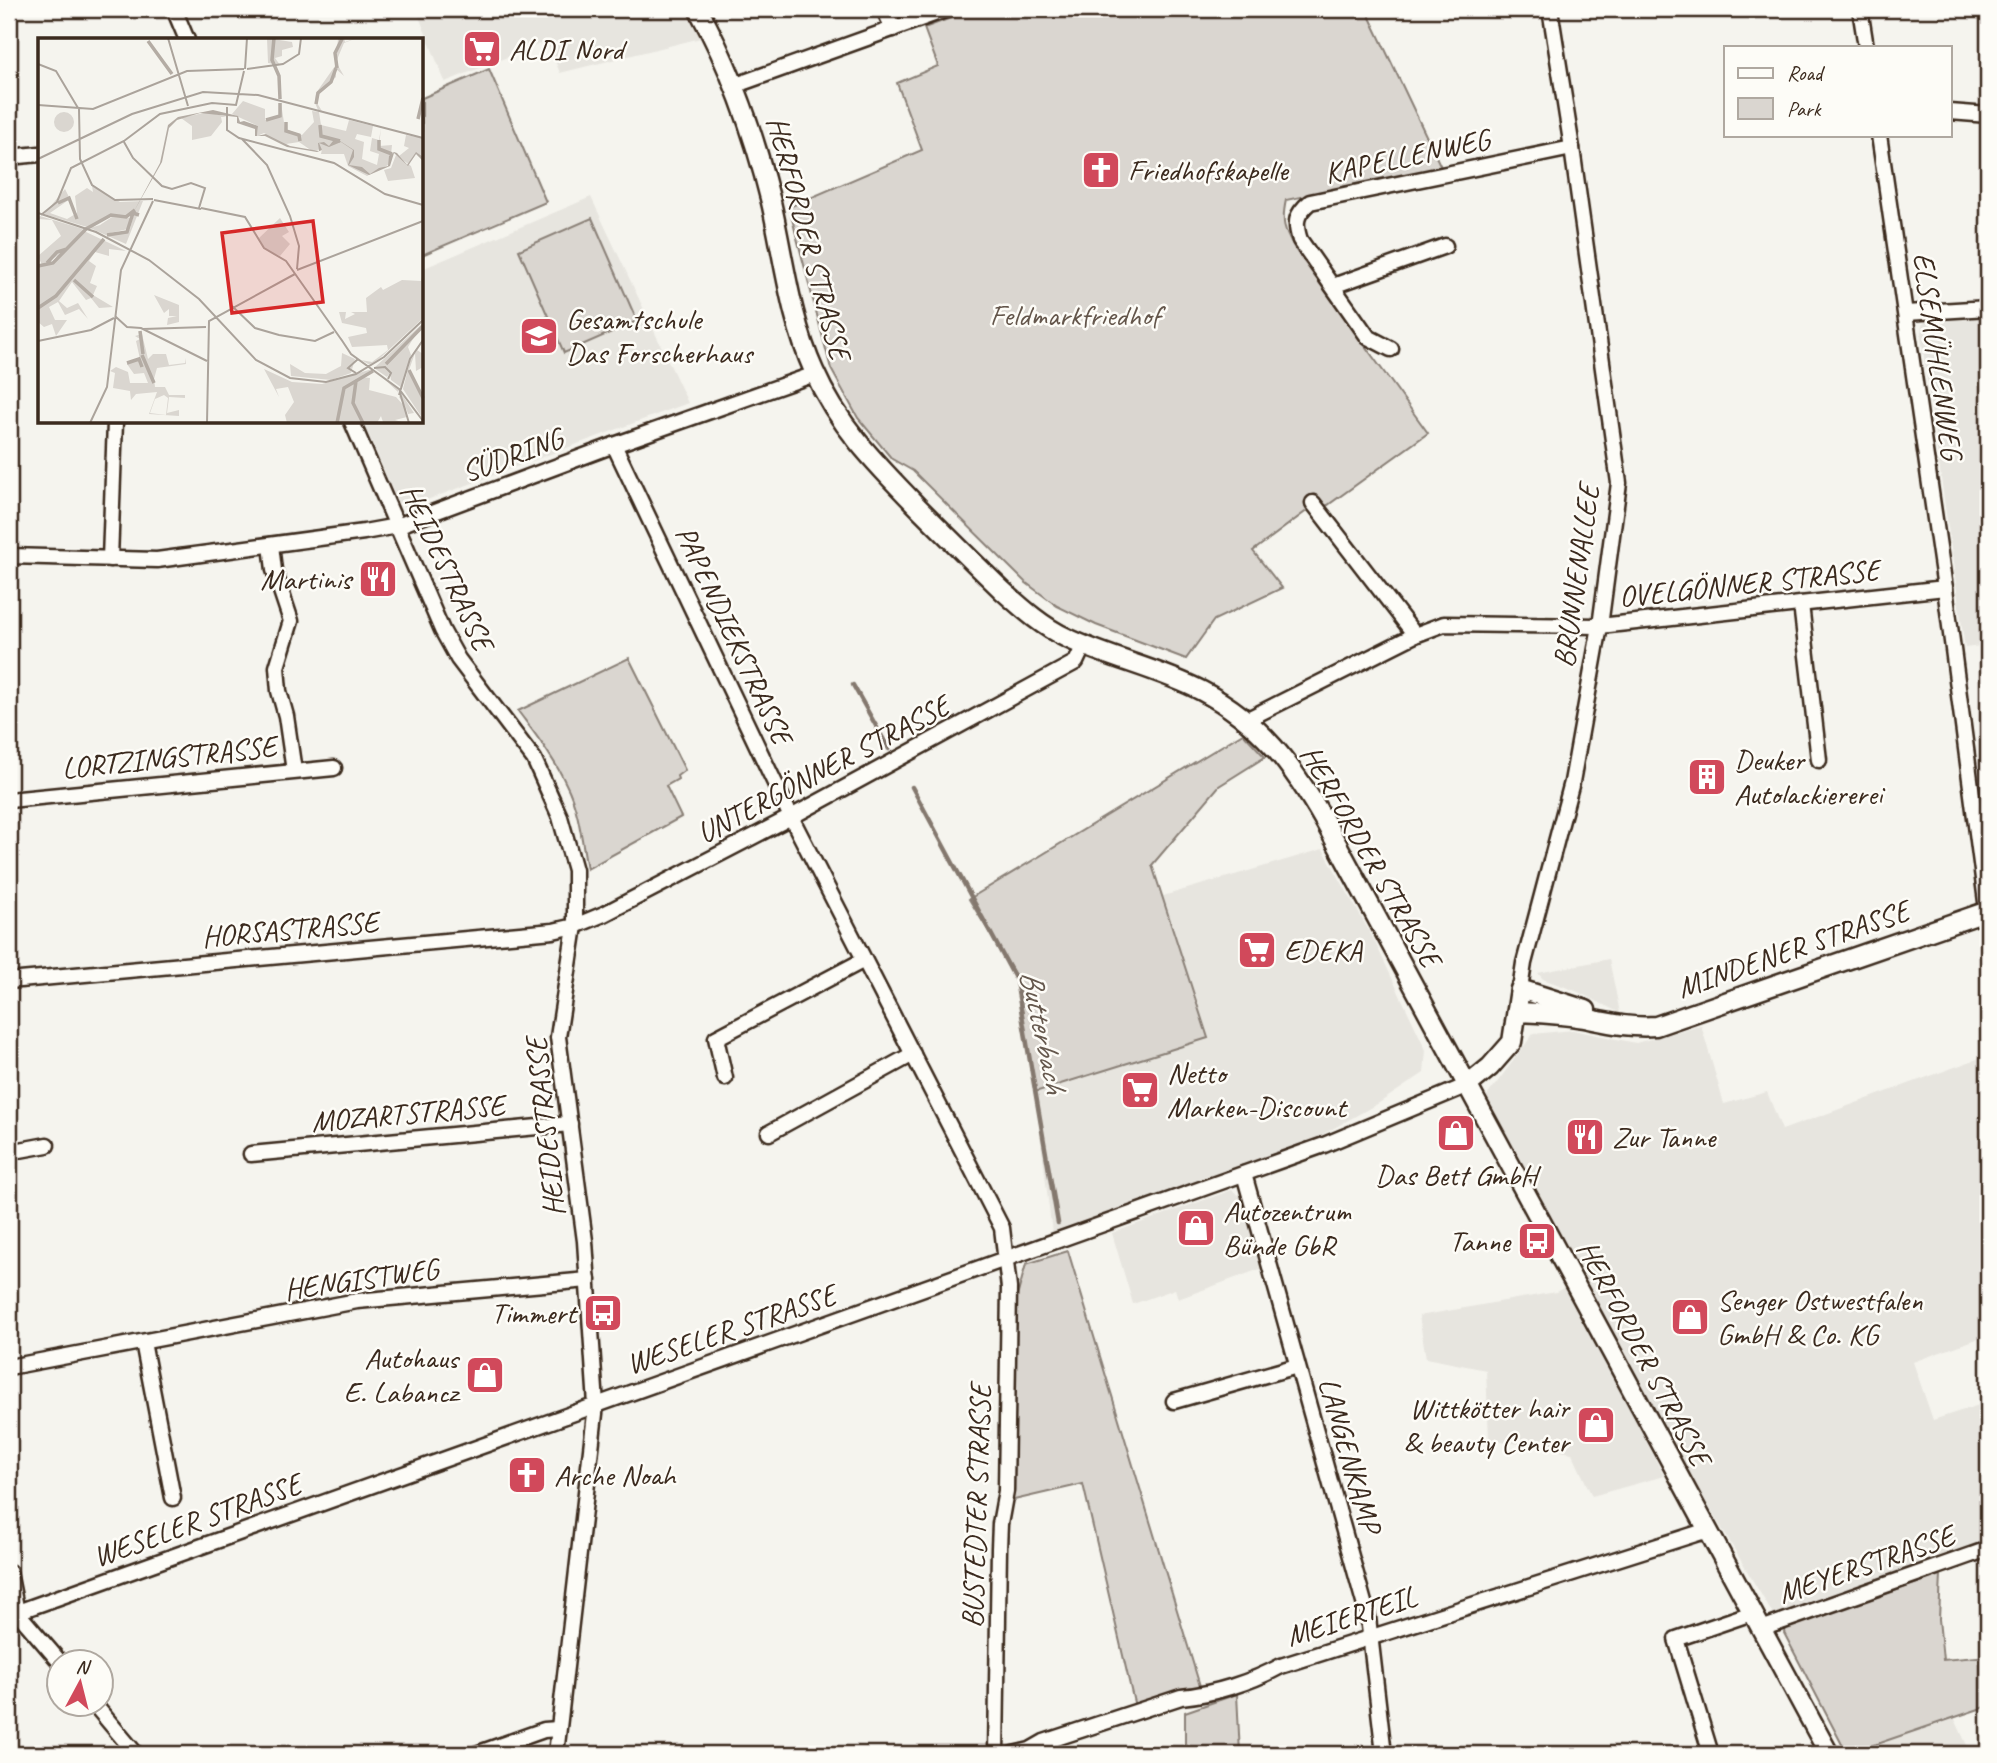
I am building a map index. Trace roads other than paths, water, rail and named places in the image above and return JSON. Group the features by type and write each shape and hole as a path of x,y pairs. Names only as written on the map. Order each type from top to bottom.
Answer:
{"main road":[{"name":"HERFORDER STRASSE","path":"698,9 736,85 758,150 795,315 815,374 837,415 878,466 1003,591 1045,626 1084,645 1202,691 1245,720 1289,763 1306,788 1468,1085 1829,1754"},
{"name":"MINDENER STRASSE","path":"1517,1012 1550,1013 1615,1026 1656,1026 1988,911"},
{"name":"MINDENER STRASSE","path":"1520,989 1586,1010 1615,1026"},
{"name":"BRUNNENALLEE","path":"1468,1085 1490,1067 1512,1042 1520,989"}],"street":[{"path":"174,9 186,38"},
{"path":"884,9 893,29"},
{"path":"736,85 948,9"},
{"name":"BRUNNENALLEE","path":"1520,989 1524,963 1572,782 1600,626 1619,482 1550,9"},
{"path":"1860,9 1866,46"},
{"path":"1952,112 1988,115"},
{"name":"ELSEMÜHLENWEG","path":"1879,136 1945,588 1988,917"},
{"name":"KAPELLENWEG","path":"1391,349 1368,337 1300,240 1296,225 1298,212 1310,202 1572,148"},
{"path":"9,157 38,154"},
{"path":"1333,286 1445,246"},
{"path":"1906,313 1988,308"},
{"name":"SÜDRING","path":"9,560 157,560 397,526 815,374"},
{"path":"110,559 115,424"},
{"name":"HEIDESTRASSE","path":"353,424 442,630 458,659 534,759 547,785 560,817 575,870 575,926 558,1037 588,1280 596,1405 556,1754"},
{"name":"PAPENDIEKSTRASSE","path":"614,445 791,817 1002,1228 1006,1260"},
{"path":"1313,503 1415,635"},
{"path":"271,545 274,570 291,621 277,667 294,771"},
{"name":"OVELGÖNNER STRASSE","path":"1245,720 1415,635 1444,624 1600,626 1945,588"},
{"path":"1801,604 1819,760"},
{"name":"UNTERGÖNNER STRASSE","path":"575,926 604,914 791,817 1076,662 1084,645"},
{"name":"LORTZINGSTRASSE","path":"9,800 334,768"},
{"name":"HORSASTRASSE","path":"9,981 553,931 575,926"},
{"path":"725,1078 716,1038 864,960"},
{"path":"769,1133 913,1054"},
{"name":"WESELER STRASSE","path":"13,1614 1244,1174 1367,1129 1468,1085"},
{"name":"MOZARTSTRASSE","path":"251,1154 570,1124"},
{"path":"9,1152 47,1145"},
{"name":"LANGENKAMP","path":"1244,1174 1372,1637 1384,1754"},
{"name":"BUSTEDTER STRASSE","path":"996,1754 999,1548 1006,1491 1009,1287 1006,1260"},
{"name":"HENGISTWEG","path":"9,1367 357,1301 588,1280"},
{"path":"143,1342 173,1498"},
{"path":"1174,1401 1297,1366"},
{"name":"MEIERTEIL","path":"1013,1754 1181,1697 1198,1696 1266,1674 1281,1666 1708,1530"},
{"name":"MEYERSTRASSE","path":"1711,1754 1676,1639 1757,1621 1988,1549"},
{"path":"9,1572 13,1614 46,1648"},
{"path":"106,1718 136,1754"},
{"path":"476,1754 544,1730 558,1729"}],"waterway":[{"name":"Butterbach","path":"853,685 889,749"},
{"name":"Butterbach","path":"912,787 1016,980 1058,1223"}],"place":[{"name":"ALDI Nord","path":"482,49"},
{"name":"Friedhofskapelle","path":"1101,170"},
{"name":"Gesamtschule Das Forscherhaus","path":"539,336"},
{"name":"Martinis","path":"378,579"},
{"name":"Deuker Autolackiererei","path":"1707,777"},
{"name":"EDEKA","path":"1257,950"},
{"name":"Netto Marken-Discount","path":"1140,1090"},
{"name":"Das Bett GmbH","path":"1456,1133"},
{"name":"Zur Tanne","path":"1585,1137"},
{"name":"Autozentrum Bünde GbR","path":"1196,1228"},
{"name":"Tanne","path":"1537,1241"},
{"name":"Timmert","path":"603,1313"},
{"name":"Senger Ostwestfalen GmbH & Co. KG","path":"1690,1317"},
{"name":"Autohaus E. Labancz","path":"485,1375"},
{"name":"Wittkötter hair & beauty Center","path":"1596,1425"},
{"name":"Arche Noah","path":"527,1475"}],"park label":[{"name":"Feldmarkfriedhof","path":"1075,315"}]}
